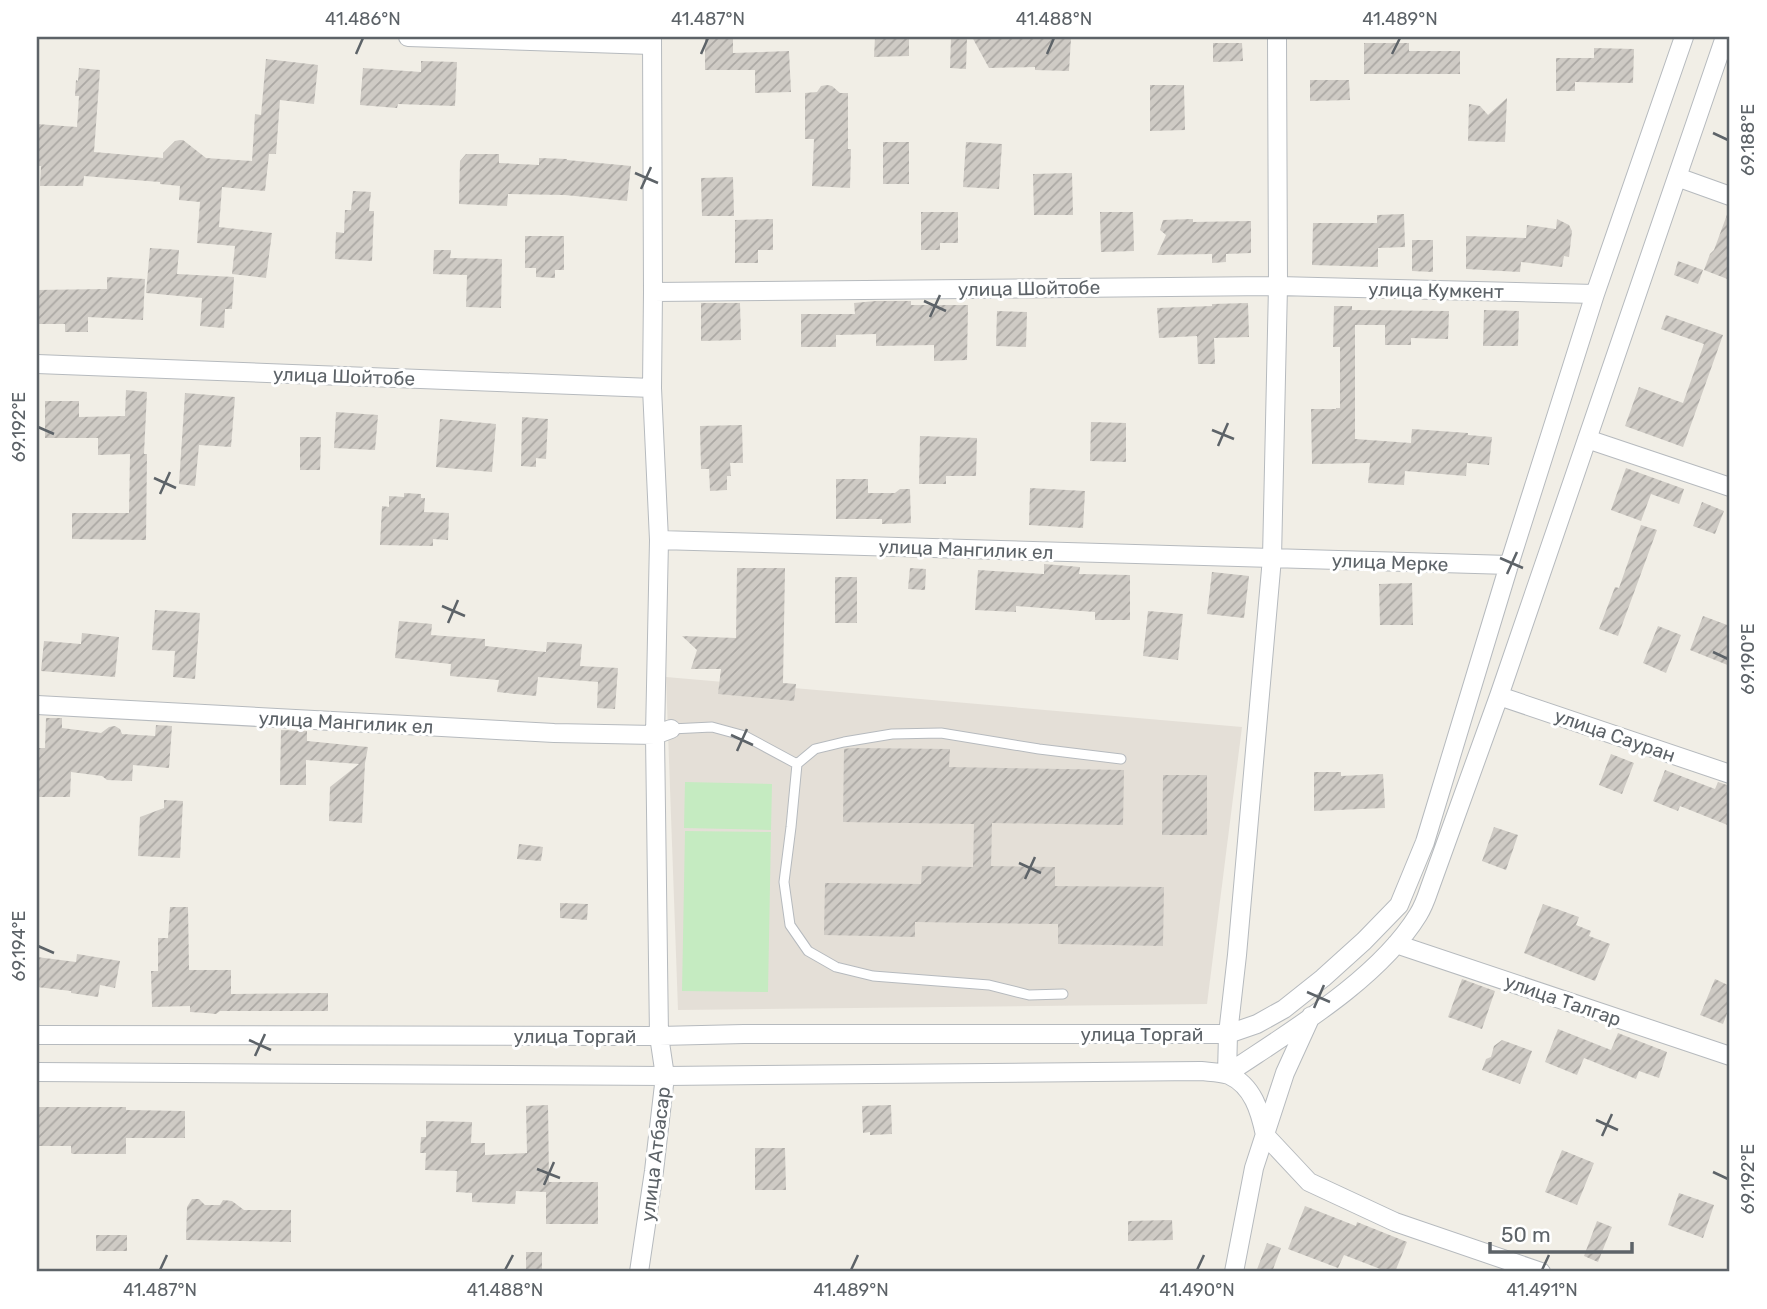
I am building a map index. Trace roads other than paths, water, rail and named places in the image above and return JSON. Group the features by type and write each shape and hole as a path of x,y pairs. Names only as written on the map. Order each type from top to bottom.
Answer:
{"street":[{"path":"408,37 651,41"},
{"path":"1277,37 1278,286 1272,558 1228,1034 1257,1024 1284,1009 1364,941 1399,905 1426,842 1509,565 1595,294 1684,37"},
{"path":"1541,1272 1395,1222 1309,1182 1265,1135 1261,1114 1254,1098 1242,1084 1227,1074 1364,976 1396,944 1419,913 1499,696 1725,37"},
{"name":"улица Атбасар","path":"639,1272 665,1076 659,1037 663,732 659,540 652,388 651,41"},
{"path":"1677,177 1730,196"},
{"name":"улица Шойтобе","path":"653,292 1278,286"},
{"name":"улица Кумкент","path":"1278,286 1595,294"},
{"name":"улица Шойтобе","path":"37,363 652,388"},
{"path":"1587,439 1730,487"},
{"name":"улица Мангилик ел","path":"659,540 1272,558"},
{"name":"улица Мерке","path":"1272,558 1509,565"},
{"name":"улица Сауран","path":"1499,696 1730,774"},
{"name":"улица Мангилик ел","path":"37,705 554,733 663,732"},
{"name":"улица Талгар","path":"1396,944 1730,1056"},
{"path":"1234,1272 1255,1168 1285,1073 1311,1016"},
{"name":"улица Торгай","path":"37,1035 659,1037 744,1034 1228,1034 1227,1074 1201,1070 665,1076 37,1072"}],"lane":[{"path":"663,732 712,727 754,740 797,764"},
{"path":"1063,994 1029,995 989,985 873,976 836,967 808,951 790,925 784,881 797,764 816,749 844,741 892,734 941,733 1121,759"}]}
